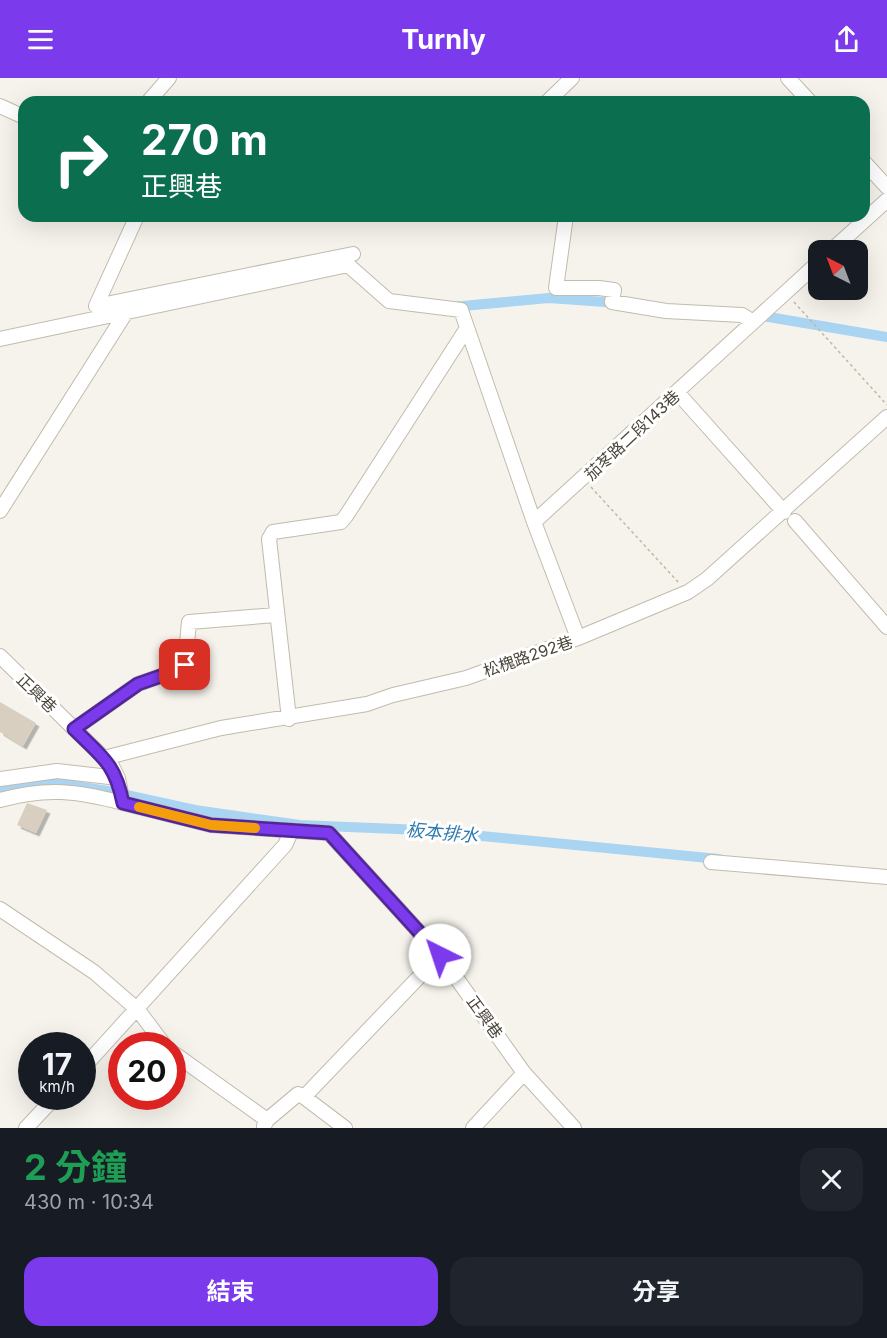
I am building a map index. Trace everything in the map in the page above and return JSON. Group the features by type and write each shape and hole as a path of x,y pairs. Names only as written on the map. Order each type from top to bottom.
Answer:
{"lane":[{"path":"154,96 170,78"},
{"path":"553,96 572,78"},
{"path":"788,78 804,96"},
{"path":"0,106 18,114"},
{"path":"870,169 887,187"},
{"path":"870,215 887,200"},
{"path":"134,222 96,306 353,254"},
{"path":"565,222 556,288 614,290 612,302 666,310 742,315 753,322"},
{"path":"843,240 863,222"},
{"path":"0,339 348,265 389,301 461,310 534,522 578,638"},
{"name":"茄苳路二段143巷","path":"534,522 584,480 808,272"},
{"path":"0,511 125,314 123,300"},
{"path":"289,719 269,539 273,532 341,522 467,328"},
{"path":"677,392 784,512"},
{"name":"松槐路292巷","path":"104,758 221,728 289,719 368,704 393,695 466,678 578,638 688,592 707,579 784,512 887,417"},
{"path":"795,521 887,627"},
{"path":"74,729 138,684 178,670 185,665 189,622 276,615"},
{"name":"正興巷","path":"0,657 104,758 118,781 123,801 211,825 329,833 440,955 524,1073 574,1128"},
{"path":"0,779 57,771 118,781"},
{"path":"0,800 30,793 56,791 80,792 123,801"},
{"path":"96,1054 285,845 292,830"},
{"path":"711,862 887,877"},
{"path":"0,909 94,972 138,1010 154,1032"},
{"path":"304,1097 440,955"},
{"path":"186,1063 265,1124 298,1094 340,1126"},
{"path":"473,1128 524,1073"},
{"path":"26,1128 43,1110"}],"path":[{"path":"786,293 887,405"},
{"path":"584,480 688,592"}],"building":[{"path":"0,702 36,723 23,746 0,732"},
{"path":"27,803 47,810 36,833 17,825"}],"waterway":[{"path":"452,307 549,298 619,303"},
{"path":"757,315 887,337"},
{"name":"板本排水","path":"0,790 50,782 108,791 195,810 300,825 421,830 719,859"}],"slow traffic":[{"path":"139,807 211,825 255,828"}],"route":[{"path":"185,665 178,670 138,684 74,729 112,766 118,778 123,803 211,825 329,833 440,955"}]}
